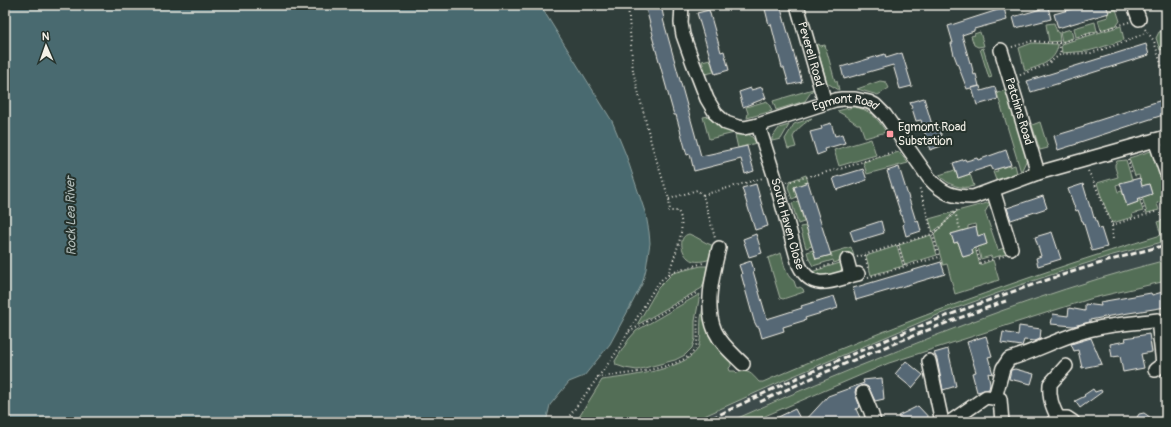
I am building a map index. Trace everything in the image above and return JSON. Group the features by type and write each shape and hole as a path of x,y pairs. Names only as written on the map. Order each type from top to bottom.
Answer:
{"street":[{"name":"Egmont Road","path":"682,5 681,23 687,47 707,99 720,119 726,123 744,128 758,125 825,103 842,99 855,98 862,100 875,105 885,115 929,178 937,187 947,193 964,197 973,197 1038,173 1161,138"},
{"name":"Peverell Road","path":"797,5 825,103"},
{"path":"1134,5 1139,19"},
{"name":"Patchins Road","path":"1001,50 1038,173"},
{"name":"South Haven Close","path":"758,125 774,175 799,265 803,272 810,280 818,282 826,282 854,275"},
{"path":"1161,138 1166,172"},
{"path":"993,190 1009,252"},
{"path":"718,248 710,290 712,319 715,331 725,346 743,364"},
{"path":"847,260 854,275"},
{"path":"995,398 1003,368 1009,359 1023,355 1058,340 1093,329 1162,319 1161,366"},
{"path":"929,361 942,422"},
{"path":"1066,366 1050,384 1049,396 1053,407 1055,420 1066,418 1073,422"},
{"path":"863,393 874,422"},
{"path":"950,422 986,397 1000,399 1002,422"}],"path":[{"path":"628,5 634,71 652,146 669,199 669,211 678,211 681,219 681,232 678,246 667,276"},
{"path":"1001,50 1032,41 1059,43 1139,19 1154,42 1166,81"},
{"path":"1010,80 1046,65 1061,54 1079,52 1091,53 1125,42 1147,32"},
{"path":"1059,43 1061,54"},
{"path":"703,195 774,175 786,182 843,168 909,148"},
{"path":"1083,160 1094,180 1112,225 1113,240"},
{"path":"854,275 866,278 939,257 918,183"},
{"path":"669,199 697,190 703,195 718,248"},
{"path":"803,272 932,234 942,226 969,197"},
{"path":"1141,200 1146,215"},
{"path":"1112,225 1158,211"},
{"path":"955,212 960,229"},
{"path":"898,245 905,267"},
{"path":"977,251 980,263 1009,252"},
{"path":"566,421 616,353 654,289 662,279 684,268 707,262"},
{"path":"629,332 704,289"},
{"path":"598,377 643,371 681,361 692,353 696,344 699,313"}],"shaded area":[{"path":"1166,241 1166,260 1038,298 965,324 770,403 729,422 691,422 791,377 940,314 1020,285 1109,256"}],"green space":[{"path":"1116,9 1120,21 1117,25 1101,30 1098,20 1108,17 1107,12"},
{"path":"1095,22 1097,31 1076,37 1074,28"},
{"path":"1054,23 1057,32 1059,33 1060,41 1049,42 1046,24"},
{"path":"1121,26 1124,40 1088,51 1062,53 1061,44"},
{"path":"1071,29 1073,38 1062,42 1060,32"},
{"path":"1166,30 1166,48 1160,50 1156,38 1159,32"},
{"path":"980,32 984,46 978,47 974,45 971,36"},
{"path":"1032,43 1056,44 1058,45 1057,51 1054,56 1046,62 1025,71 1019,48"},
{"path":"819,44 820,46 825,45 839,90 827,83 816,45"},
{"path":"983,48 992,77 989,78 980,49"},
{"path":"710,59 714,72 706,74 702,61"},
{"path":"880,81 886,82 889,88 878,95 857,89"},
{"path":"813,89 805,101 776,110 773,101"},
{"path":"1006,90 1027,159 1021,172 997,93"},
{"path":"767,101 772,111 747,118 748,113 746,107"},
{"path":"853,107 864,110 872,115 886,132 865,138 860,124 857,124 837,111"},
{"path":"709,116 718,124 739,132 709,139 703,117"},
{"path":"812,118 801,126 793,137 796,147 788,149 785,139 794,124"},
{"path":"1040,122 1048,148 1040,150 1032,125"},
{"path":"789,125 781,139 772,141 772,138 779,128"},
{"path":"746,132 756,143 738,148 735,135"},
{"path":"871,139 876,155 839,166 834,150"},
{"path":"1154,150 1166,189 1166,200 1157,203 1159,210 1147,213 1142,197 1152,194 1149,184 1142,186 1139,175 1135,176 1129,158"},
{"path":"899,152 908,163 867,174 863,162"},
{"path":"1126,160 1132,180 1116,185 1118,192 1122,191 1127,206 1138,202 1137,199 1139,198 1143,211 1132,214 1133,217 1112,223 1097,183 1118,177 1115,164 1117,161"},
{"path":"1008,165 1009,167 1015,165 1017,173 996,180 993,172 998,171 997,169"},
{"path":"955,170 958,178 970,174 974,186 955,186 946,182 939,175"},
{"path":"806,175 808,182 794,187 797,197 792,199 788,187 790,181"},
{"path":"798,201 804,222 798,224 792,203"},
{"path":"991,202 985,212 998,250 1004,248 1006,254 981,259 978,247 987,244 984,234 978,236 975,224 968,226 968,229 951,234 954,243 958,242 963,257 973,254 972,249 975,248 980,265 993,260 999,280 955,294 947,264 943,265 934,234 957,211"},
{"path":"954,212 942,225 933,232 929,219"},
{"path":"1166,219 1166,241 1109,256 1020,285 940,314 791,377 691,422 576,422 602,380 653,371 680,363 690,357 697,350 700,339 705,292 708,318 731,361 731,366 729,368 730,371 735,371 737,373 744,371 747,372 759,382 763,382 910,321 960,302 1060,267 1161,235 1157,222"},
{"path":"806,226 812,246 806,248 800,227"},
{"path":"689,234 714,246 713,258 704,261 693,261 688,258 682,248 682,241 686,235"},
{"path":"931,235 937,255 905,265 899,245"},
{"path":"897,246 903,266 871,275 866,256"},
{"path":"851,247 854,256 834,263 833,260 813,266 807,252 813,250 816,259 831,255 832,257 831,253"},
{"path":"781,253 789,276 794,281 796,287 800,287 804,292 783,299 780,298 768,258"},
{"path":"1166,260 1166,281 1093,298 889,363 751,422 729,422 837,375 934,336 1032,300"},
{"path":"843,262 840,272 832,275 819,276 811,272"},
{"path":"701,266 710,266 702,288 637,325 658,288 673,273"},
{"path":"700,294 695,321 695,339 692,348 685,355 675,360 637,370 616,365 615,361 636,331"}],"water":[{"name":"Rock Lea River","path":"5,5 540,5 612,121 626,155 646,215 649,232 650,243 642,284 610,344 584,376 569,382 550,405 546,422 5,422"}],"building":[{"path":"645,5 661,5 663,19 701,156 747,146 754,171 745,174 741,159 694,171 690,154 687,155 676,115 674,115"},
{"path":"764,5 780,5 802,82 789,85 784,68 782,68 771,24 769,25"},
{"path":"1086,5 1106,5 1109,13 1058,28 1054,14"},
{"path":"1048,7 1051,19 1016,28 1013,17"},
{"path":"1004,8 1007,20 974,29 974,31 962,35 974,75 976,74 979,86 967,89 954,55 951,43 953,43 948,26"},
{"path":"709,10 721,52 724,51 729,70 715,74 697,13"},
{"path":"1146,44 1149,55 1031,92 1027,81"},
{"path":"902,53 912,86 900,89 893,65 844,79 841,67 885,54 886,58"},
{"path":"980,86 981,91 995,87 998,99 977,105 972,88"},
{"path":"762,87 766,98 743,107 739,92 751,88 751,90"},
{"path":"924,98 933,128 939,127 944,145 930,150 921,120 916,121 910,102"},
{"path":"1162,100 1166,114 1058,150 1054,136"},
{"path":"831,123 835,136 842,134 845,143 824,149 825,152 817,155 810,132 822,129 821,126"},
{"path":"1006,150 1011,165 993,170 991,166 958,178 953,163 965,159 966,161 977,158 978,160"},
{"path":"899,167 916,221 918,220 921,231 906,236 904,224 887,171"},
{"path":"863,169 867,180 837,190 833,178"},
{"path":"1140,178 1142,186 1149,184 1152,194 1137,199 1138,202 1127,206 1120,183"},
{"path":"808,182 831,255 816,259 794,187"},
{"path":"756,184 768,226 755,230 742,188"},
{"path":"1083,184 1094,218 1095,217 1099,229 1101,228 1107,247 1092,251 1083,221 1078,210 1076,211 1068,189"},
{"path":"1043,196 1047,208 1011,220 1007,208"},
{"path":"881,221 884,233 854,242 850,231"},
{"path":"976,227 978,236 984,234 987,244 972,249 973,254 963,257 958,242 954,243 951,234"},
{"path":"1052,232 1061,259 1038,266 1036,258 1041,256 1035,237"},
{"path":"756,234 762,253 749,257 743,239"},
{"path":"751,261 767,319 802,308 801,306 834,296 838,308 805,318 806,320 783,327 784,331 762,338 759,327 757,327 754,321 739,265"},
{"path":"941,262 945,274 856,300 853,288"},
{"path":"1166,291 1166,307 1090,320 1090,322 1073,326 1051,324 1053,314 1068,316 1069,308 1085,311 1085,304 1101,306 1100,302 1151,293 1152,295"},
{"path":"1019,326 1041,329 1040,339 1035,341 1024,340 1022,346 1001,343 1003,332 1018,335"},
{"path":"1149,334 1152,352 1141,354 1144,368 1123,372 1120,356 1112,357 1110,344 1126,341 1125,338"},
{"path":"986,336 992,356 988,357 993,374 988,373 990,384 989,389 977,392 972,373 976,372 967,342"},
{"path":"1091,338 1102,364 1082,368 1078,350 1074,351 1071,344"},
{"path":"948,349 956,386 943,390 937,359 934,353"},
{"path":"906,361 923,375 912,388 895,374"},
{"path":"1015,369 1034,374 1031,384 1009,379 1011,370"},
{"path":"882,378 884,399 875,401 868,387 864,385 856,389 855,392 860,407 856,409 862,422 804,422 828,396 864,383 863,380"},
{"path":"1093,389 1095,392 1101,390 1102,392 1080,408 1075,401 1085,396 1084,395"},
{"path":"918,406 933,422 901,422 898,416"},
{"path":"795,409 802,422 768,422"},
{"path":"1144,413 1157,422 1134,422 1139,414"}],"railway":[{"path":"704,422 764,393 908,331 1036,284 1166,245"},
{"path":"760,402 820,374 882,348 1006,301"}],"place":[{"name":"Egmont Road Substation","path":"890,134"}]}
